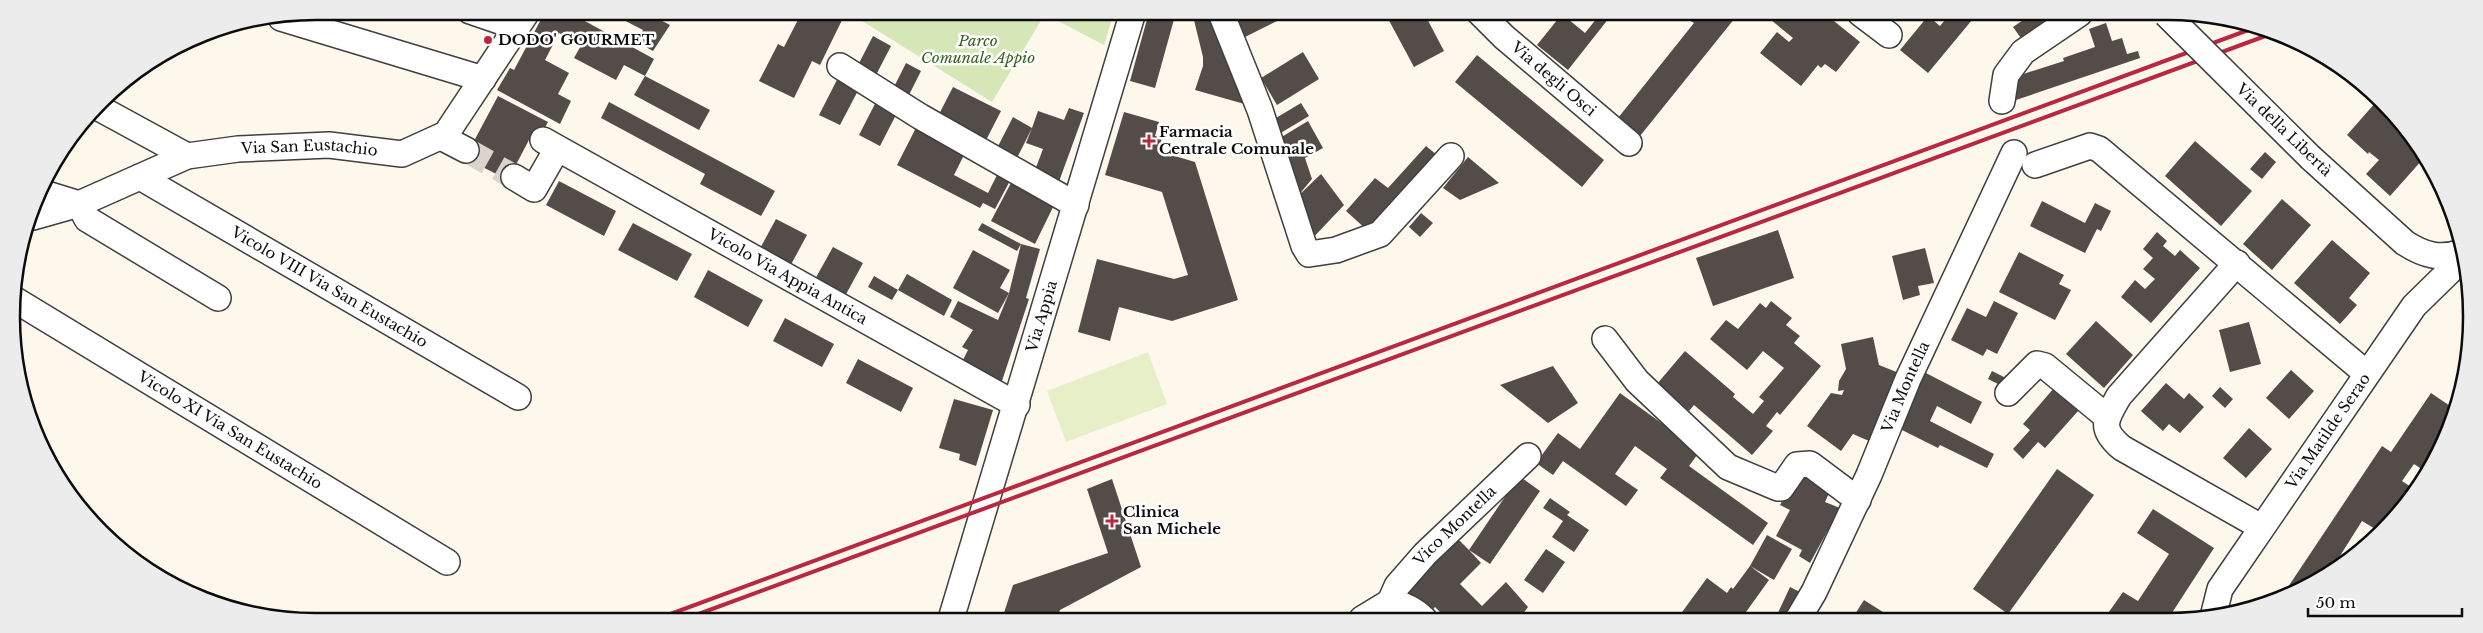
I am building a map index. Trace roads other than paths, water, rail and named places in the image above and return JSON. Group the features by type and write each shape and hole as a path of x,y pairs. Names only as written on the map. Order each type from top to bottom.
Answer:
{"street":[{"name":"Via San Eustachio","path":"38,216 80,204 187,156 238,149 329,145 402,154 446,134 521,20"},
{"name":"Via Appia","path":"953,613 1017,405 1131,20"},
{"path":"1224,20 1260,110 1304,246 1309,254 1336,250 1380,234 1452,156"},
{"name":"Via degli Osci","path":"1487,20 1504,37 1629,143"},
{"path":"1870,20 1890,35"},
{"path":"2002,101 2006,75 2023,52 2069,20"},
{"name":"Via della Libertà","path":"2172,20 2311,158 2405,243 2429,256 2442,257 2456,254"},
{"path":"293,21 483,79"},
{"path":"840,66 921,117 1076,205"},
{"path":"104,111 187,156"},
{"path":"441,136 466,150"},
{"name":"Vicolo Via Appia Antica","path":"514,177 534,189 550,144 1017,405"},
{"path":"2035,165 2090,146 2099,149 2366,373"},
{"name":"Via Montella","path":"1802,613 1814,592 1858,500 1908,378 2014,154"},
{"name":"Vicolo VIII Via San Eustachio","path":"140,177 518,397"},
{"path":"47,194 80,204 87,219 218,298"},
{"name":"Via della Libertà","path":"2405,243 2417,262 2420,275 2414,306"},
{"path":"2237,263 2119,396 2107,417 2105,428 2111,439 2122,448 2261,527"},
{"name":"Via Matilde Serao","path":"2215,608 2220,589 2366,373 2414,306 2458,263"},
{"name":"Vicolo XI Via San Eustachio","path":"21,303 447,562"},
{"path":"1605,339 1637,380 1728,467 1781,488 1797,465 1810,464 1858,500"},
{"path":"2008,393 2037,364 2045,366 2107,417"},
{"name":"Vico Montella","path":"1390,602 1397,586 1425,554 1528,456"},
{"path":"1372,613 1390,602 1402,604 1419,613"}],"tunnel":[{"path":"466,150 514,177"}],"railway":[{"path":"673,613 2246,31"},
{"path":"701,613 2264,37"}],"place":[{"name":"DODO' GOURMET","path":"488,40"},
{"name":"Farmacia Centrale Comunale","path":"1149,141"},
{"name":"Clinica San Michele","path":"1112,521"}],"park label":[{"name":"Parco Comunale Appio","path":"978,50"}]}
